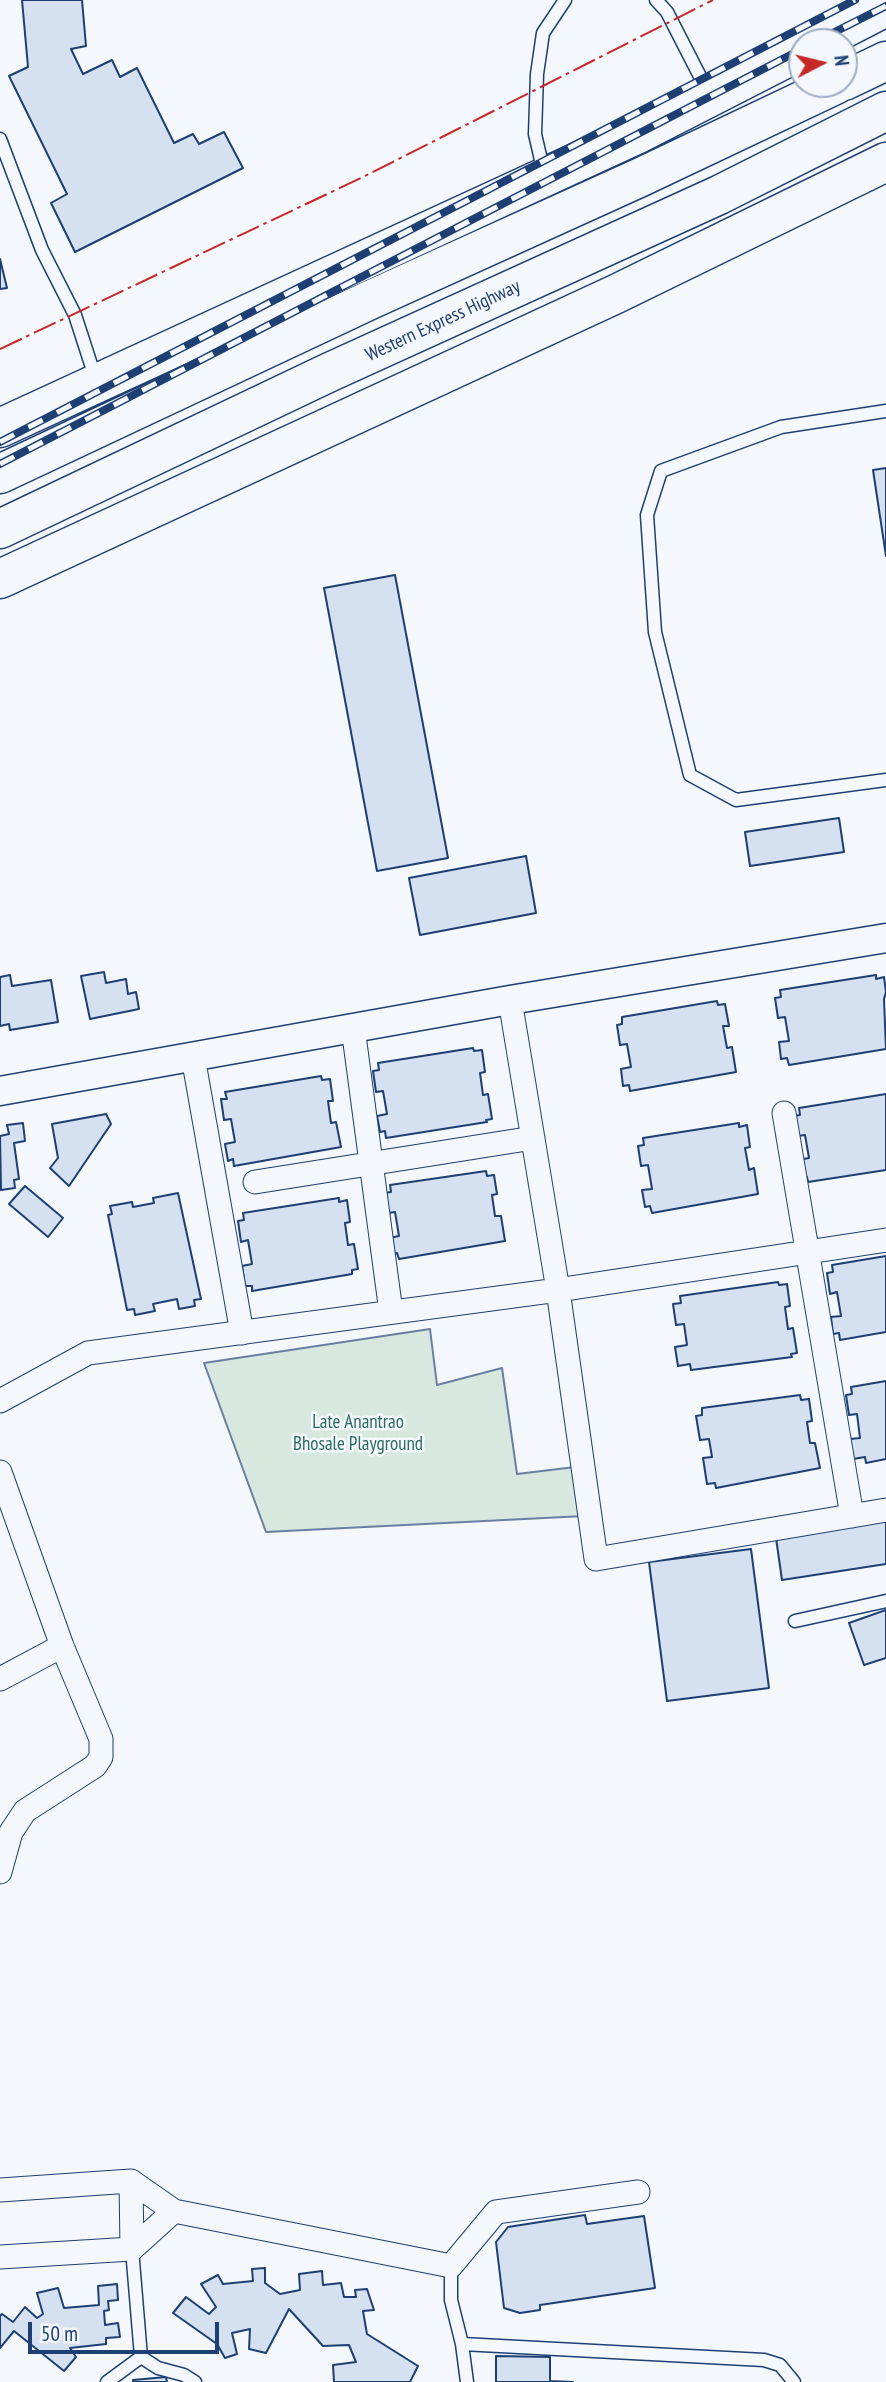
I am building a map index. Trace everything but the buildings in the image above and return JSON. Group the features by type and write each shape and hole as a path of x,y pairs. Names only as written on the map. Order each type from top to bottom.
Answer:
{"highway":[{"path":"0,428 94,375 543,170 707,90 788,56"},
{"path":"858,74 886,61"},
{"path":"0,474 807,98"},
{"name":"Western Express Highway","path":"0,529 330,372 719,195 886,111"},
{"path":"0,579 616,294 886,162"}],"street":[{"path":"707,90 813,31 860,19"},
{"path":"0,414 94,375"},
{"path":"0,1091 510,1000 886,938"},
{"path":"510,1000 558,1290 596,1559 886,1510"},
{"path":"353,1028 391,1312"},
{"path":"193,1057 242,1333"},
{"path":"784,1113 852,1516"},
{"path":"255,1182 533,1138"},
{"path":"0,1401 88,1353 558,1290 886,1240"},
{"path":"0,1472 62,1646 101,1739 101,1757 95,1766 25,1811 11,1832 0,1872"},
{"path":"0,1679 62,1646"},
{"path":"0,2190 131,2180 174,2211 451,2266 496,2211 639,2192"},
{"path":"131,2180 132,2249"},
{"path":"0,2257 132,2249 174,2211"}],"lane":[{"path":"543,170 535,134 538,64 543,33 565,0"},
{"path":"656,0 667,12 707,90"},
{"path":"0,139 42,250 75,315 94,375"},
{"path":"886,411 781,427 661,471 646,515 655,632 690,775 736,800 886,780"},
{"path":"796,1621 886,1601"},
{"path":"132,2249 141,2357"},
{"path":"451,2266 451,2300 462,2344 467,2382"},
{"path":"462,2344 764,2360 780,2365 794,2382"},
{"path":"107,2382 141,2357"},
{"path":"141,2357 158,2368 184,2375 195,2382"}],"green space":[{"name":"Late Anantrao Bhosale Playground","path":"430,1329 437,1385 502,1368 517,1474 575,1467 584,1516 266,1532 204,1363"}],"railway":[{"path":"0,442 855,0"},
{"path":"843,28 886,6"},
{"path":"0,464 788,56"}],"power":[{"path":"0,349 361,178 713,0"}]}
